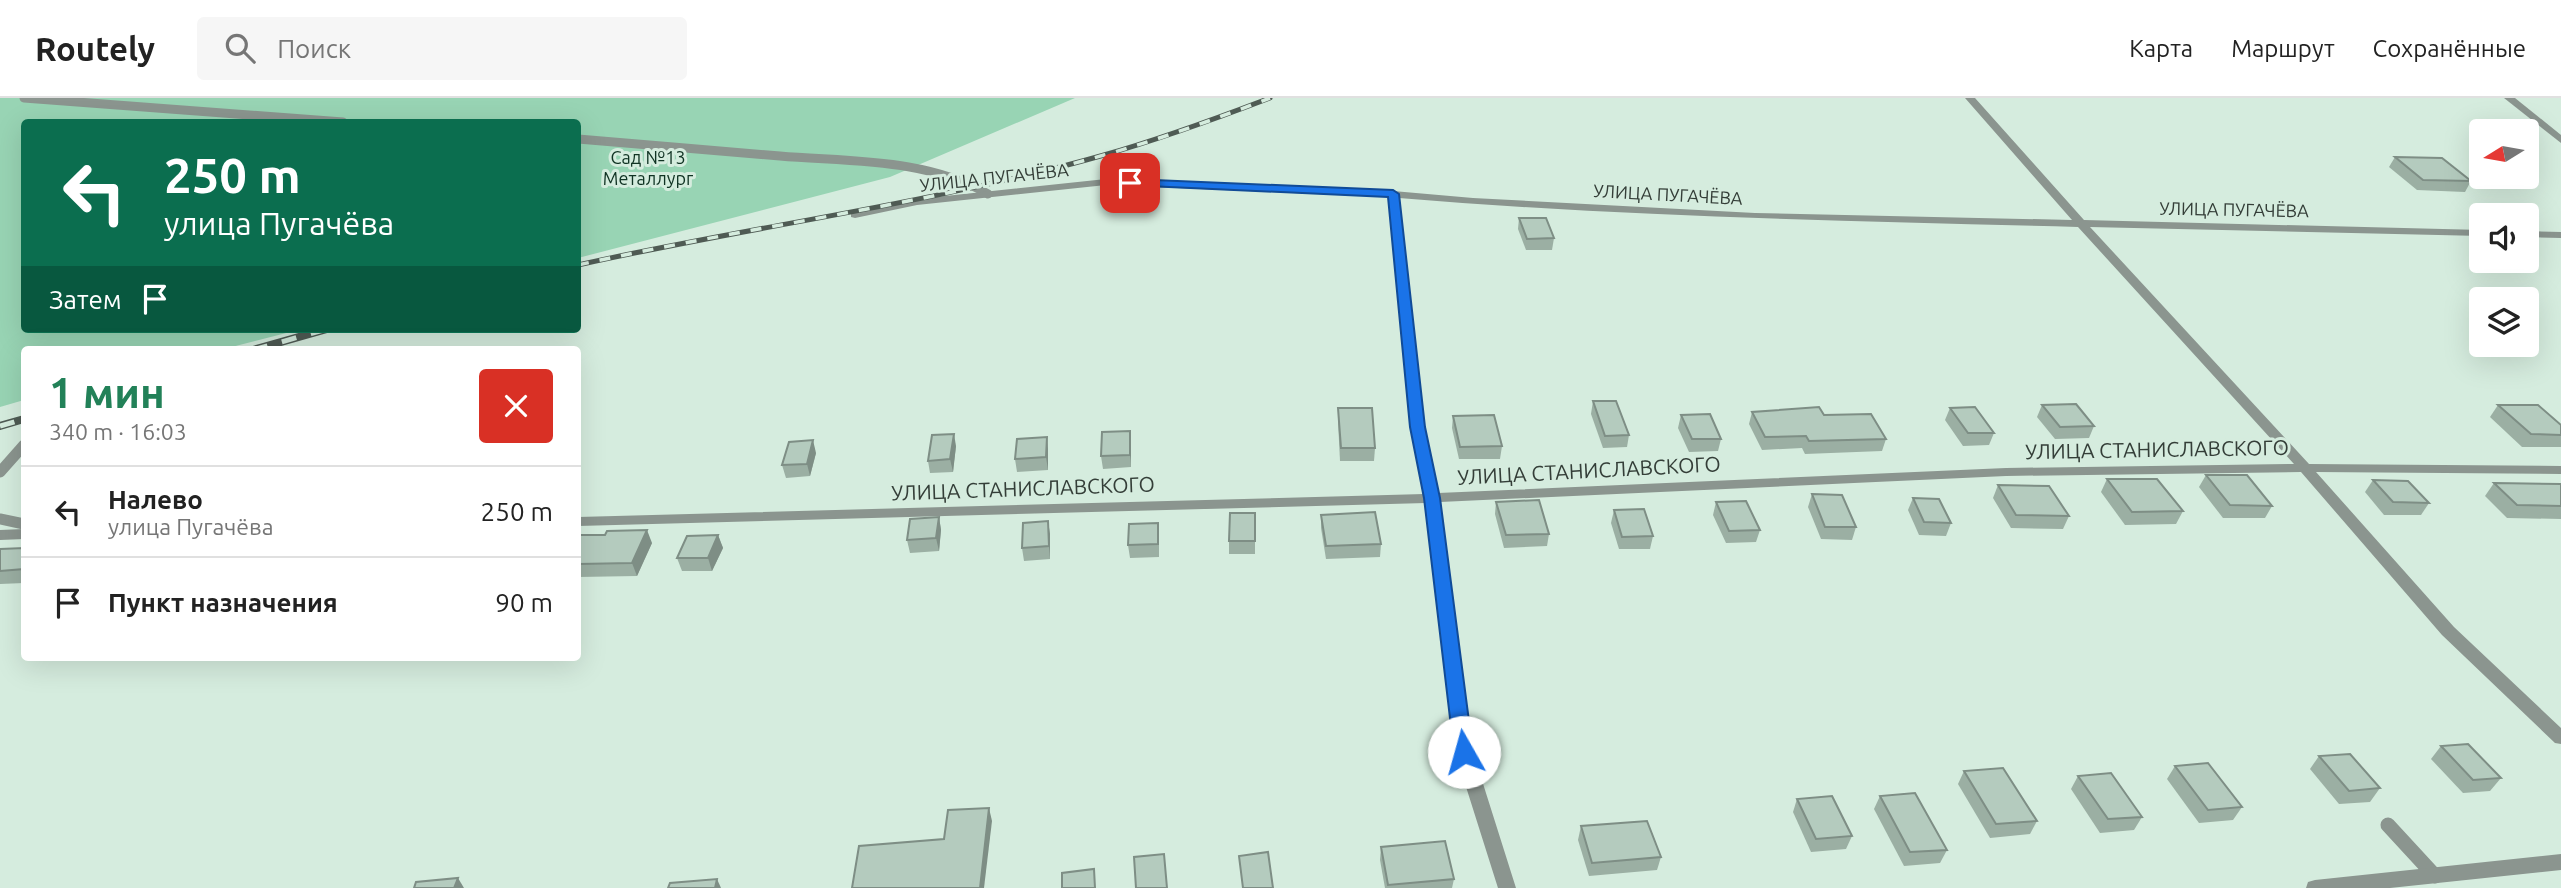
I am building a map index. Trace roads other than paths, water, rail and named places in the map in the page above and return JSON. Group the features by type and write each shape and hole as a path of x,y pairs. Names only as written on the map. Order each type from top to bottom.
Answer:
{"street":[{"path":"1970,98 2080,223 2305,468 2448,631 2561,738"},
{"path":"2509,98 2561,140"},
{"name":"УЛИЦА ПУГАЧЁВА","path":"855,215 917,202 1105,182 1393,194 1486,202 1767,217 2469,233"},
{"path":"1393,194 1417,427 1432,498 1464,752 1507,888"},
{"path":"2539,234 2561,235"},
{"name":"УЛИЦА СТАНИСЛАВСКОГО","path":"581,522 1432,498 2006,472 2305,468 2561,470"},
{"path":"0,535 21,534"},
{"path":"2315,888 2561,862"}],"lane":[{"path":"24,98 303,119"},
{"path":"581,139 882,165 948,175 977,185 988,194"},
{"path":"0,472 21,448"},
{"path":"0,519 21,523"},
{"path":"2388,825 2435,876"}],"railway":[{"path":"581,264 908,201 1039,172 1146,142 1270,98"},
{"path":"267,346 313,333"},
{"path":"0,426 21,420"}],"park label":[{"name":"Сад №13 Металлург","path":"648,167"}]}
